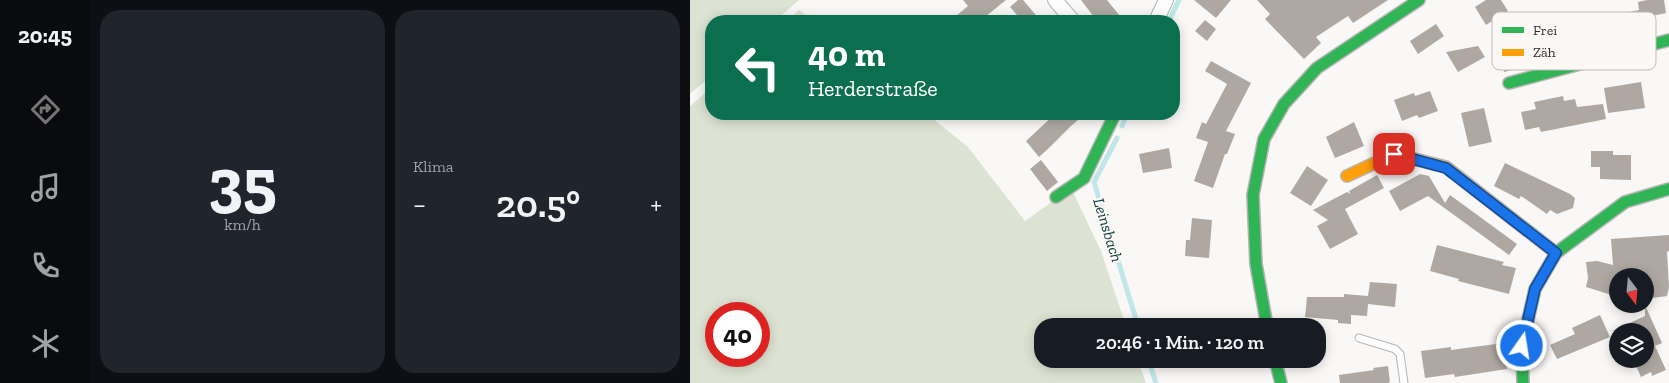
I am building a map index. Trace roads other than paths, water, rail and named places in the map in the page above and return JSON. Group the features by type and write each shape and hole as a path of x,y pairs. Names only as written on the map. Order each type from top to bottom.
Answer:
{"street":[{"path":"1055,0 1068,15"},
{"path":"1159,15 1166,0"},
{"path":"1266,318 1256,264 1253,195 1264,139 1284,104 1317,68 1419,0"},
{"path":"1656,43 1669,40"},
{"path":"1509,82 1555,70"},
{"path":"1056,197 1084,178 1112,120"},
{"path":"1347,176 1394,154 1446,168 1556,253"},
{"path":"1523,383 1522,346 1535,289 1556,253 1625,202 1669,188"},
{"path":"1277,368 1281,383"}],"lane":[{"path":"1359,338 1395,349 1400,354 1404,383"}],"waterway":[{"name":"Leinsbach","path":"1172,15 1179,0"},
{"name":"Leinsbach","path":"1122,126 1124,120"},
{"name":"Leinsbach","path":"1117,138 1094,182 1136,318"},
{"name":"Leinsbach","path":"1151,368 1156,383"}]}
